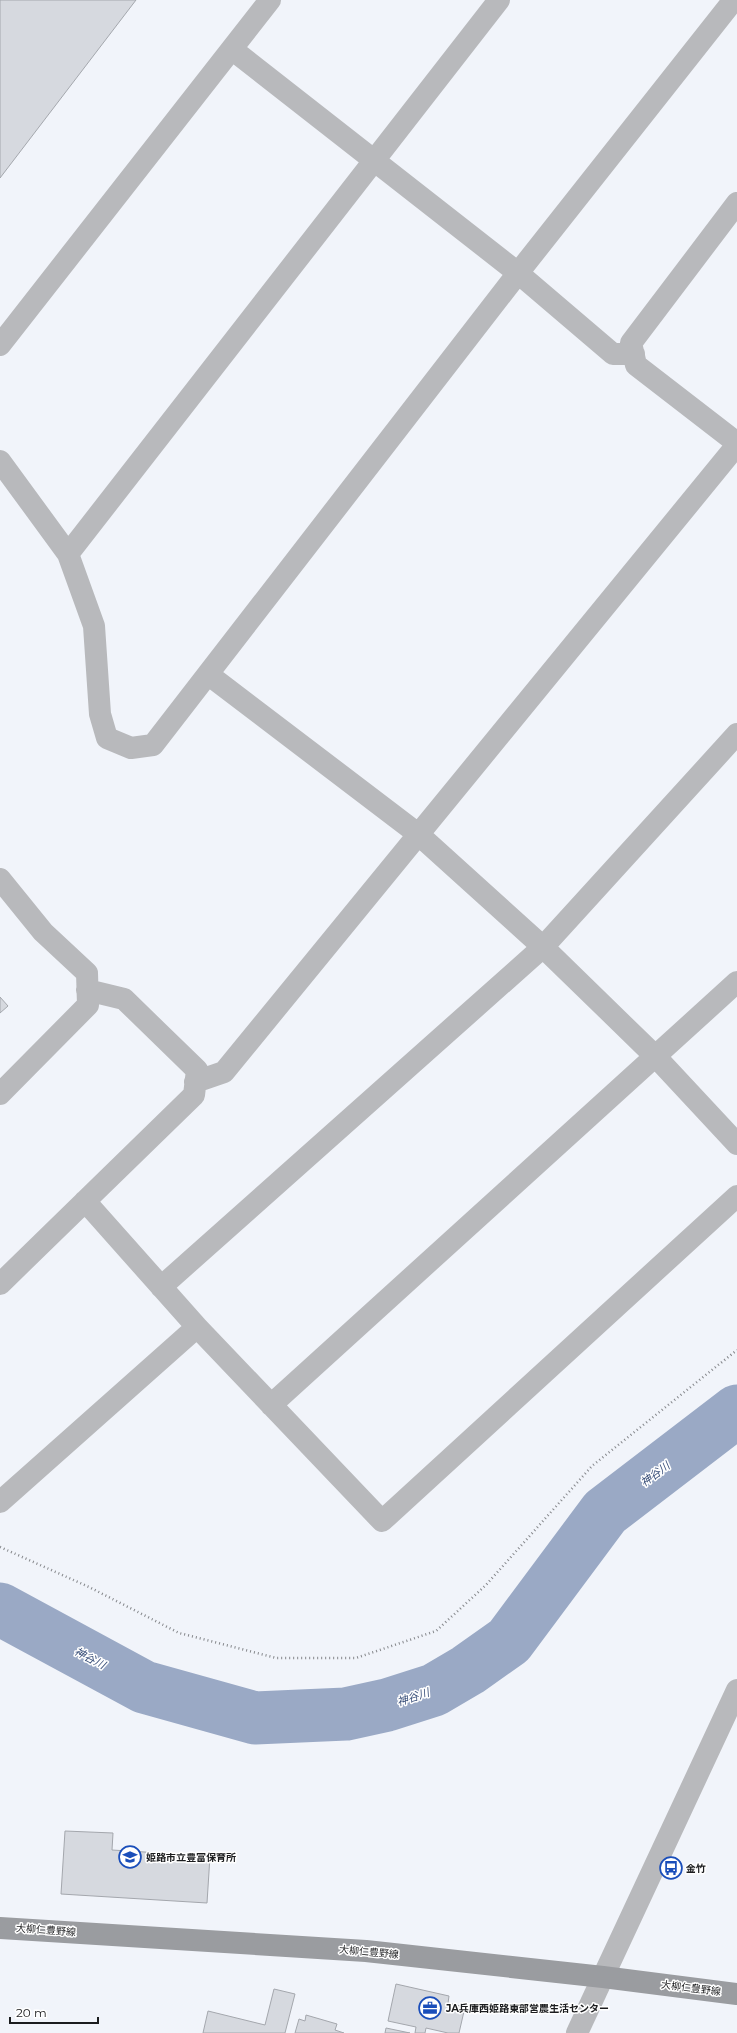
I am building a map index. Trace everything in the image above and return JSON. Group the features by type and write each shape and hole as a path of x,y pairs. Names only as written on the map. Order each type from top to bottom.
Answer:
{"main road":[{"name":"大柳仁豊野線","path":"0,1928 366,1951 603,1977 737,1994"}],"street":[{"path":"0,346 233,50 270,0"},
{"path":"68,554 499,0"},
{"path":"0,461 68,554 94,626 100,714 107,738 131,748 154,745 518,273 729,6"},
{"path":"233,50 518,273 613,354 634,354"},
{"path":"195,1082 224,1072 737,444 636,364 631,343 737,203"},
{"path":"209,675 418,834 543,947 656,1057 737,1144"},
{"path":"161,1287 543,947 737,734"},
{"path":"0,882 43,932 87,973 88,1005 0,1094"},
{"path":"271,1405 737,982"},
{"path":"0,1284 194,1095 197,1070 124,999 87,990"},
{"path":"85,1201 197,1327 382,1521 737,1196"},
{"path":"0,1502 197,1327"},
{"path":"577,2033 737,1690"}],"path":[{"path":"0,1547 89,1587 179,1633 276,1658 356,1658 436,1631 486,1584 592,1466 737,1350"}],"building":[{"path":"0,0 136,0 0,178"},
{"path":"0,997 8,1006 0,1013"},
{"path":"65,1831 113,1833 112,1850 210,1856 207,1903 61,1894"},
{"path":"396,1984 449,1996 448,2003 465,2007 459,2033 448,2033 426,2028 425,2033 415,2033 416,2027 388,2021"},
{"path":"274,1989 295,1994 285,2033 203,2033 208,2011 265,2025"},
{"path":"306,2015 337,2024 335,2030 344,2033 295,2033 299,2019 305,2021"},
{"path":"386,2028 410,2033 385,2033"}],"waterway":[{"name":"神谷川","path":"0,1609 144,1687 255,1718 346,1714 387,1705 434,1690 468,1670 509,1641 605,1512 737,1411"}],"place":[{"name":"姫路市立豊富保育所","path":"130,1857"},
{"name":"金竹","path":"671,1868"},
{"name":"JA兵庫西姫路東部営農生活センター","path":"430,2008"}]}
